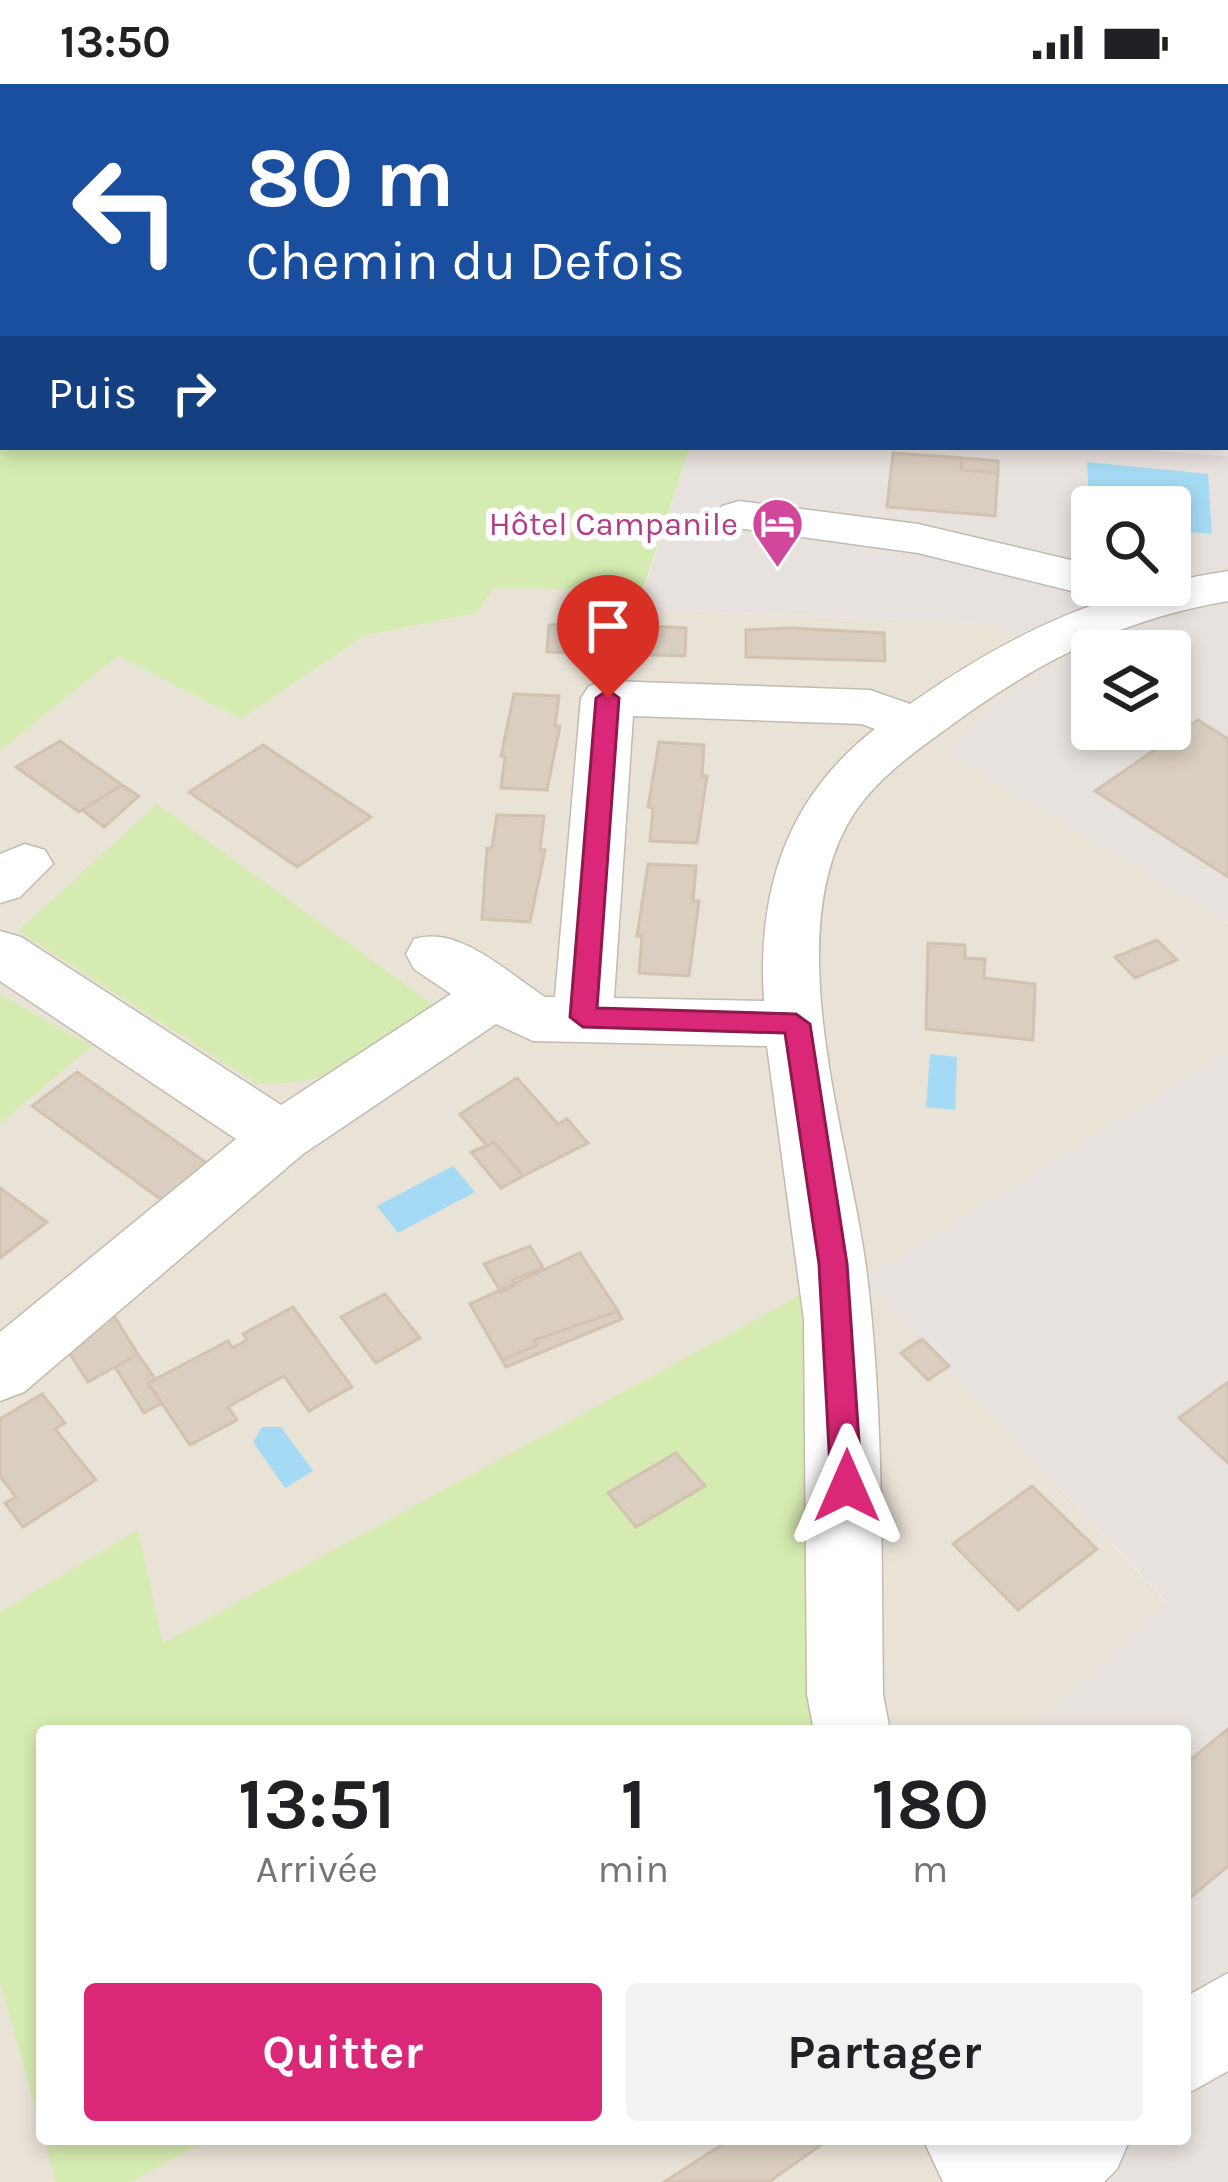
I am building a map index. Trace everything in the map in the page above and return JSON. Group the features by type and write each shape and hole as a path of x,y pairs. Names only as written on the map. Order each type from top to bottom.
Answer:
{"street":[{"path":"739,516 870,526 982,548 1071,577"},
{"path":"1191,587 1228,586"},
{"path":"851,1725 845,1694 848,1444 833,1264 796,1024 794,928 809,844 850,781 915,726 1014,657 1096,614 1100,606"},
{"path":"583,1017 608,698 870,707 915,726"},
{"path":"0,952 280,1137"},
{"path":"435,954 533,1019 796,1024"},
{"path":"0,1372 280,1137 496,994"},
{"path":"1191,2048 1228,2014"},
{"path":"969,2145 991,2182"},
{"path":"1040,2182 1080,2145"}],"shaded area":[{"path":"689,450 1145,450 1228,456 1228,923 947,753 996,702 1066,660 980,623 638,609"},
{"path":"494,588 643,590 639,609 980,623 1067,660 996,702 947,753 1228,923 1228,1052 864,1279 1166,1602 1038,1725 36,1725 36,2145 1011,2145 1024,2182 0,2182 0,1124 91,1046 0,994 0,751 118,656 241,719 364,636 477,613"},
{"path":"1228,1052 1228,2182 1024,2182 1011,2145 1191,2145 1191,1725 1038,1725 1166,1601 863,1279"}],"green space":[{"path":"0,450 689,450 643,590 494,588 477,613 364,636 241,719 118,656 0,751"},
{"path":"157,804 436,1007 373,1052 332,1073 309,1080 256,1083 18,931"},
{"path":"0,994 92,1046 0,1124"},
{"path":"806,1292 826,1725 36,1725 36,2111 0,1982 0,1612 138,1530 163,1643"},
{"path":"46,2145 198,2145 131,2182 56,2182"}],"water":[{"path":"1087,462 1208,474 1212,534 1191,532 1191,486 1088,486"},
{"path":"930,1054 957,1057 955,1110 926,1107"},
{"path":"453,1166 475,1192 398,1233 377,1206"},
{"path":"262,1427 281,1427 313,1471 285,1488 253,1442"}],"building":[{"path":"893,453 962,458 961,470 998,473 995,516 887,507"},
{"path":"962,458 998,461 998,473 961,470"},
{"path":"549,625 686,628 685,656 547,652"},
{"path":"746,630 884,633 885,661 746,657"},
{"path":"514,694 559,696 555,726 560,726 547,790 501,788 505,757 501,756"},
{"path":"1198,720 1228,739 1228,877 1095,791 1154,750 1191,750 1191,725"},
{"path":"60,741 122,785 79,812 16,767"},
{"path":"659,742 704,745 702,776 707,776 697,843 650,841 653,808 648,807"},
{"path":"263,745 371,817 297,867 189,792"},
{"path":"122,785 139,796 104,827 82,810"},
{"path":"497,815 544,816 540,850 545,850 530,922 482,919 487,848 492,848"},
{"path":"648,864 696,866 693,901 699,901 689,976 639,973 642,936 637,936"},
{"path":"1157,940 1177,960 1135,978 1115,957"},
{"path":"928,943 965,945 965,958 985,959 984,978 1035,984 1033,1040 926,1029"},
{"path":"77,1072 211,1166 166,1203 32,1106"},
{"path":"517,1078 558,1124 567,1119 588,1143 523,1176 494,1142 487,1146 460,1114"},
{"path":"494,1142 523,1176 501,1188 471,1152"},
{"path":"0,1188 47,1222 0,1258"},
{"path":"530,1246 543,1268 512,1280 516,1285 501,1292 484,1264"},
{"path":"580,1253 618,1311 534,1340 537,1345 502,1360 470,1304"},
{"path":"385,1294 420,1338 376,1363 341,1317"},
{"path":"107,1305 138,1354 88,1382 63,1343"},
{"path":"293,1307 352,1387 309,1411 284,1376 228,1407 237,1420 190,1445 148,1383 228,1341 232,1348 247,1340 243,1334"},
{"path":"618,1311 622,1319 506,1367 502,1360 537,1345 534,1340"},
{"path":"922,1339 949,1366 928,1380 901,1353"},
{"path":"138,1354 155,1379 148,1383 162,1403 144,1413 115,1367"},
{"path":"1228,1382 1228,1463 1179,1418"},
{"path":"42,1394 65,1423 55,1429 96,1480 23,1527 5,1503 16,1497 0,1476 0,1419"},
{"path":"676,1453 705,1486 636,1527 608,1493"},
{"path":"1032,1486 1097,1549 1018,1610 953,1544"},
{"path":"1228,1729 1228,1866 1191,1897 1191,1759"},
{"path":"722,2145 821,2145 769,2182 664,2182"}],"place":[{"name":"Hôtel Campanile","path":"777,570"}],"route":[{"path":"608,698 583,1017 796,1024 833,1264 848,1444 847,1486"}]}
